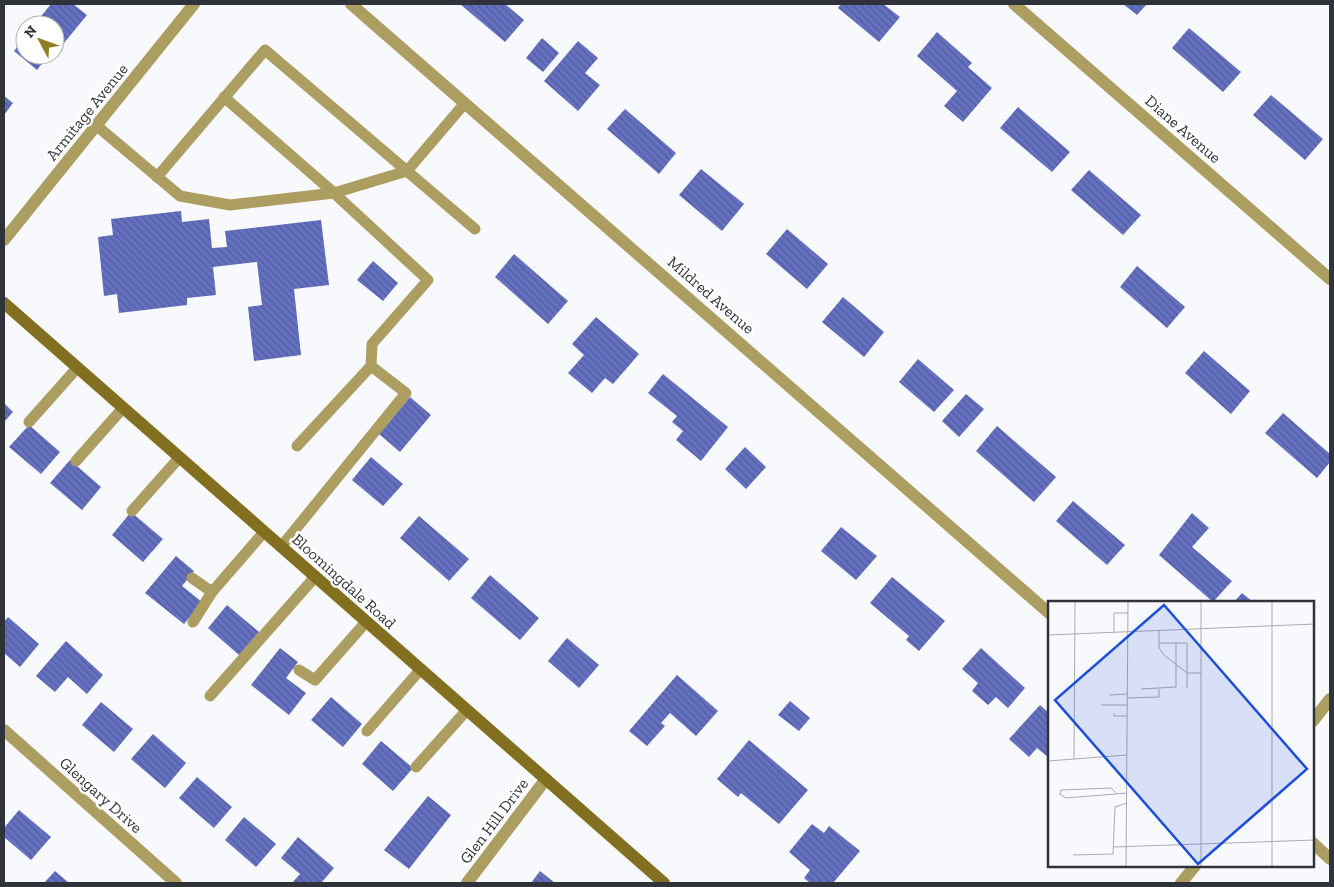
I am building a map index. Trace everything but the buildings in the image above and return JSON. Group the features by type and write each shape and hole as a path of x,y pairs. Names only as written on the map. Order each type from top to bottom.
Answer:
{"main road":[{"name":"Bloomingdale Road","path":"4,303 664,883"}],"street":[{"name":"Armitage Avenue","path":"4,240 194,4"},
{"name":"Mildred Avenue","path":"351,4 1048,612"},
{"name":"Diane Avenue","path":"1014,4 1330,279"},
{"path":"1314,720 1330,699"},
{"name":"Glengary Drive","path":"4,730 176,883"},
{"name":"Glen Hill Drive","path":"467,883 546,779"},
{"path":"1314,845 1330,859"},
{"path":"1181,883 1194,867"}],"lane":[{"path":"157,177 265,50 475,229"},
{"path":"224,97 334,193 428,280 372,344 371,366 298,446"},
{"path":"97,126 180,196 230,205 334,193 407,171 465,103"},
{"path":"281,547 406,393 371,366"},
{"path":"29,422 77,368"},
{"path":"76,461 123,408"},
{"path":"132,511 179,458"},
{"path":"192,622 212,592 264,532"},
{"path":"210,696 315,577"},
{"path":"192,578 212,592"},
{"path":"299,670 315,680 366,622"},
{"path":"367,731 420,670"},
{"path":"416,767 467,710"}]}
